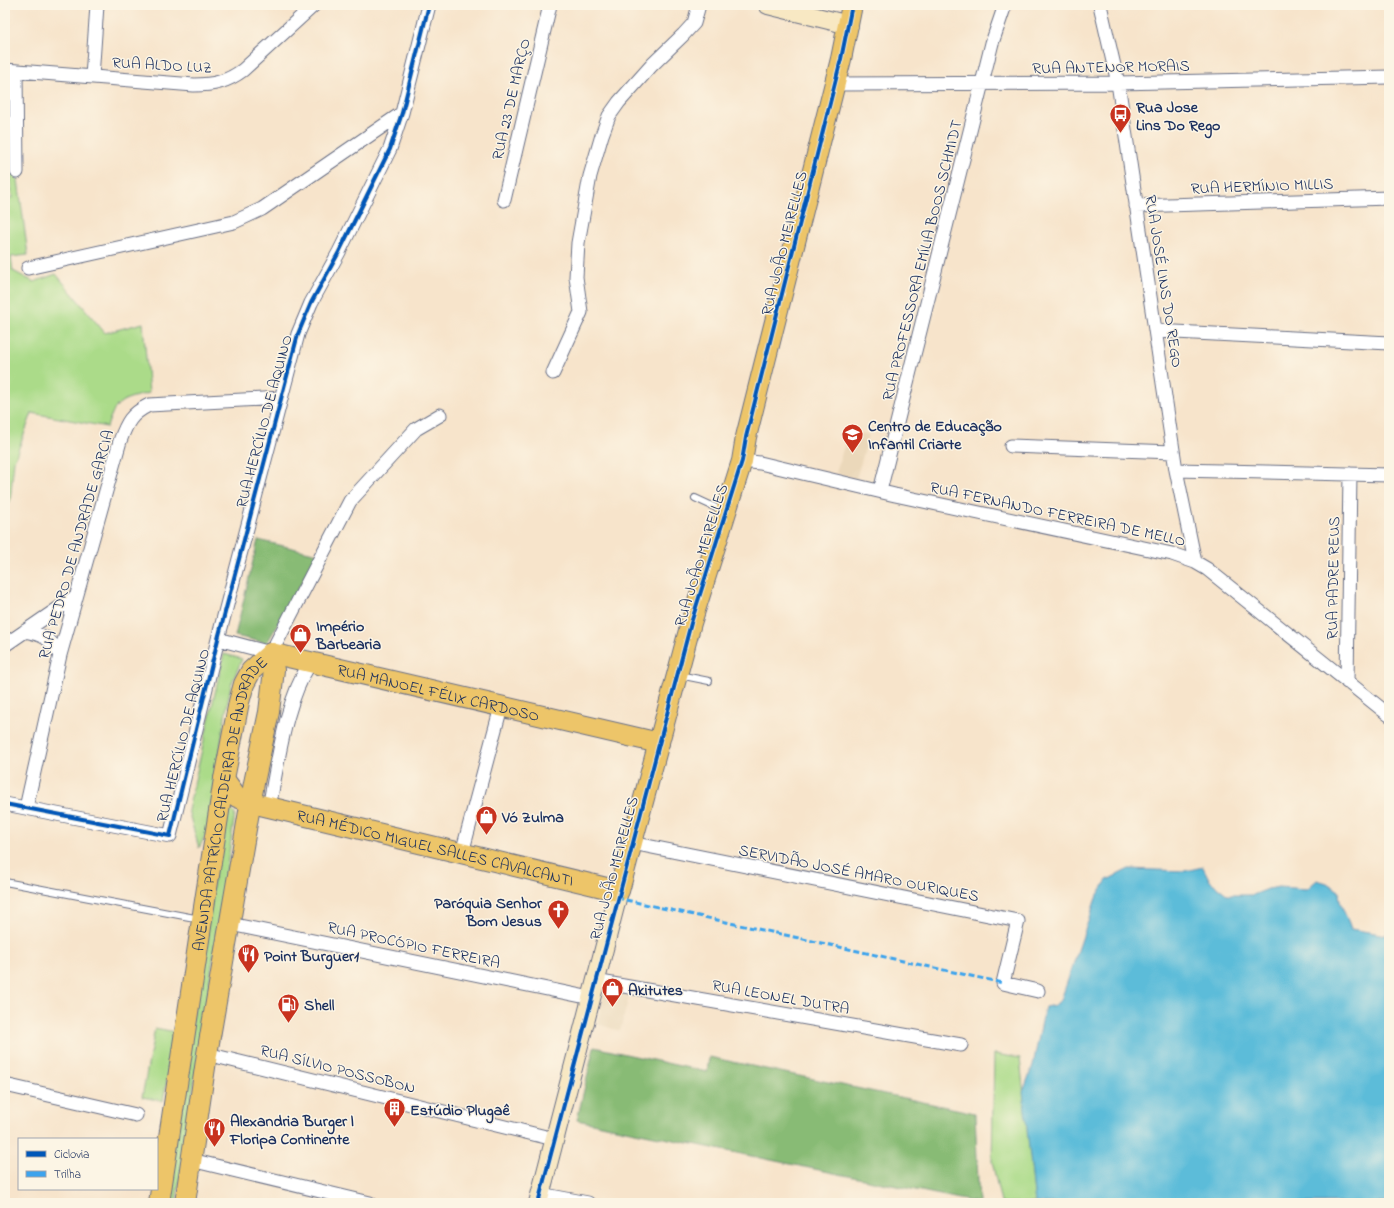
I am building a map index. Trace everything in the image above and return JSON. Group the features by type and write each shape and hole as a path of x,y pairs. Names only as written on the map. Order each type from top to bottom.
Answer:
{"main road":[{"path":"768,5 849,26"},
{"name":"RUA JOÃO MEIRELLES","path":"539,1199 619,891 678,674 688,622 726,513 742,461 746,437 849,26 852,5"},
{"name":"RUA MANOEL FÉLIX CARDOSO","path":"271,653 659,743"},
{"name":"AVENIDA PATRÍCIO CALDEIRA DE ANDRADE","path":"159,1203 224,779 239,702 244,684 251,671 271,653"},
{"name":"AVENIDA PATRÍCIO CALDEIRA DE ANDRADE","path":"185,1203 207,1054 230,924 260,805 254,782 270,712 274,670 271,653"},
{"name":"RUA MÉDICO MIGUEL SALLES CAVALCANTI","path":"224,779 237,797 260,805 619,891"}],"street":[{"path":"92,77 97,5"},
{"name":"RUA ALDO LUZ","path":"10,70 194,85 212,85 233,78 314,5"},
{"name":"RUA HERCÍLIO DE AQUINO","path":"26,808 170,836 218,639 298,334 305,316 339,252 390,149 402,114 429,5"},
{"name":"RUA 23 DE MARÇO","path":"504,200 550,5"},
{"path":"553,373 581,312 576,277 578,243 590,176 609,116 619,102 652,65 694,23 699,5"},
{"name":"RUA PROFESSORA EMÍLIA BOOS SCHMIDT","path":"880,491 983,85 992,43 1005,5"},
{"name":"RUA JOSÉ LINS DO REGO","path":"1100,5 1118,83 1173,452 1195,562"},
{"path":"10,70 17,172"},
{"name":"RUA ANTENOR MORAIS","path":"834,84 983,85 1389,77"},
{"path":"28,268 234,222 250,216 402,114"},
{"name":"RUA HERMÍNIO MILLIS","path":"1136,206 1389,198"},
{"path":"1156,331 1389,343"},
{"name":"RUA PEDRO DE ANDRADE GARCIA","path":"26,808 60,655 75,597 120,441 126,425 136,411 149,405 281,398"},
{"path":"271,653 350,501 416,429 440,415"},
{"path":"1011,446 1173,452"},
{"name":"RUA FERNANDO FERREIRA DE MELLO","path":"742,461 760,463 880,491 1166,553 1195,562 1208,569 1389,715"},
{"path":"1176,470 1389,475"},
{"name":"RUA PADRE REUS","path":"1347,682 1350,474"},
{"path":"5,645 75,597"},
{"path":"25,631 36,633 49,639 60,655"},
{"name":"RUA MANOEL FÉLIX CARDOSO","path":"218,639 271,653"},
{"path":"260,805 301,677 310,663"},
{"path":"462,854 501,707"},
{"path":"5,804 26,808"},
{"name":"SERVIDÃO JOSÉ AMARO OURIQUES","path":"632,843 1018,921 1003,982 1038,991"},
{"name":"RUA PROCÓPIO FERREIRA","path":"230,924 593,990"},
{"name":"RUA LEONEL DUTRA","path":"593,990 962,1045"},
{"name":"RUA SÍLVIO POSSOBON","path":"207,1054 554,1139"},
{"path":"5,1085 136,1115"},
{"path":"191,1160 370,1203"},
{"path":"539,1199 588,1203"}],"lane":[{"path":"695,498 726,513"},
{"path":"678,674 709,681"},
{"path":"5,882 202,920"}],"shaded area":[{"name":"Centro de Educação Infantil Criarte","path":"849,429 869,435 856,479 836,473"},
{"name":"Akitutes","path":"605,988 630,993 620,1031 597,1024"}],"green space":[{"path":"10,172 17,172 28,255 11,257 13,271 34,282 56,274 105,333 143,323 149,393 132,397 121,402 110,418 107,427 32,413 14,461 10,502 5,501 5,198 12,198"},
{"path":"258,540 318,554 267,643 235,636"},
{"path":"224,654 242,659 231,685 208,830 199,848 188,810"},
{"path":"225,804 235,814 176,1203 165,1203"},
{"path":"155,1028 176,1032 163,1101 142,1097"},
{"path":"594,1047 707,1072 709,1057 975,1113 979,1203 577,1120"},
{"path":"994,1054 1020,1058 1035,1203 1001,1203 992,1161"}],"water":[{"path":"1203,867 1210,881 1228,895 1253,895 1268,889 1279,887 1307,889 1317,880 1327,883 1339,891 1339,897 1351,929 1386,935 1389,927 1389,1203 1035,1203 1023,1092 1033,1065 1045,1007 1055,1005 1061,1000 1096,898 1107,880 1129,869 1185,871"}],"marked path":[{"path":"617,898 1003,983"}],"cycle path":[{"path":"5,804 170,836 218,639 298,334 311,303 339,252 390,149 402,113 429,5"},
{"path":"538,1203 691,623 742,461 746,437 841,59 852,5"}],"place":[{"name":"Rua Jose Lins Do Rego","path":"1120,134"},
{"name":"Centro de Educação Infantil Criarte","path":"852,454"},
{"name":"Império Barbearia","path":"301,654"},
{"name":"Vó Zulma","path":"487,836"},
{"name":"Paróquia Senhor Bom Jesus","path":"558,930"},
{"name":"Point Burguer1","path":"249,974"},
{"name":"Akitutes","path":"613,1008"},
{"name":"Shell","path":"289,1024"},
{"name":"Estúdio Plugaê","path":"395,1128"},
{"name":"Alexandria Burger | Floripa Continente","path":"214,1148"}]}
